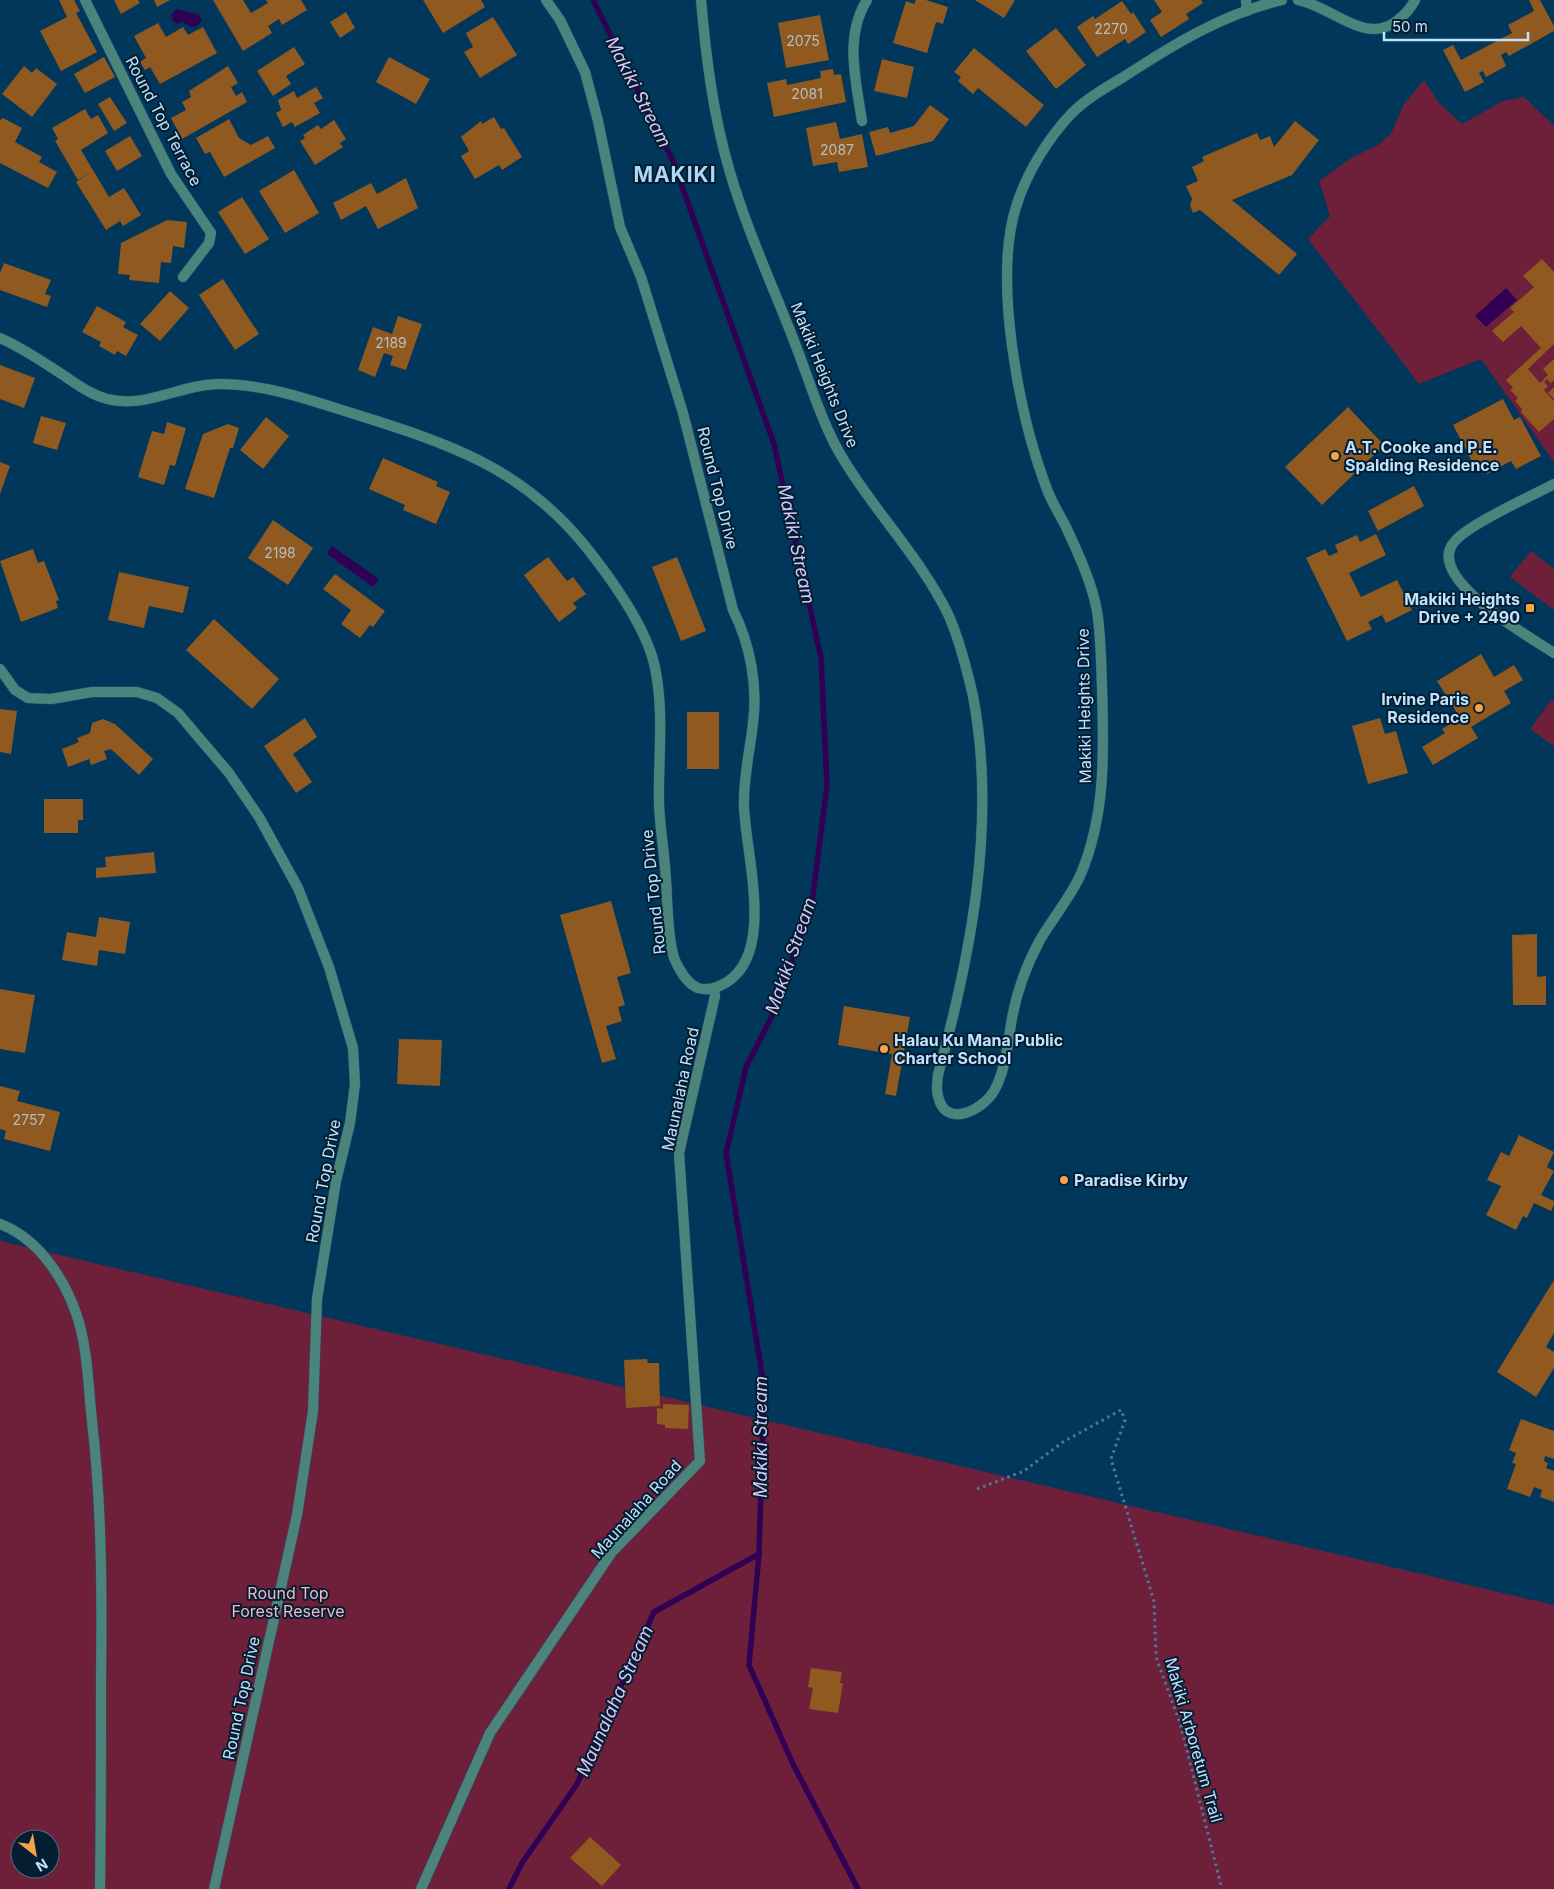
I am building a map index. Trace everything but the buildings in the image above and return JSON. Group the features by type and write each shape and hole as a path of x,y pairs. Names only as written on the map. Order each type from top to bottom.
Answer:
{"street":[{"name":"Round Top Terrace","path":"85,0 171,174 210,233 209,243 183,277"},
{"name":"Round Top Drive","path":"0,338 94,395 108,400 139,401 191,387 234,384 264,388 332,406 457,449 481,460 515,481 551,507 591,553 629,609 646,641 656,669 660,705 659,808 674,958 687,979 698,988 714,989 742,970 750,955 755,927 744,808 744,776 753,720 752,673 742,627 734,610 683,413 640,277 620,227 598,121 585,72 560,20 546,0"},
{"name":"Makiki Heights Drive","path":"701,0 706,57 717,120 730,172 817,400 844,460 928,580 949,616 973,696 981,765 978,870 964,967 938,1075 937,1091 938,1100 943,1107 952,1113 968,1115 982,1106 994,1092 999,1079 1014,1007 1021,984 1040,941 1066,902 1088,854 1098,816 1103,776 1102,689 1096,610 1066,526 1045,486 1019,384 1008,296 1008,267 1016,207 1044,149 1072,112 1089,98 1247,5 1282,0"},
{"path":"862,121 854,74 854,44 858,16 867,0"},
{"path":"1298,0 1322,7 1341,19 1372,29 1390,27 1410,10 1415,0"},
{"path":"1554,484 1468,531 1453,542 1448,556 1452,573 1464,588 1485,606 1554,653"},
{"name":"Round Top Drive","path":"0,669 15,690 28,698 50,699 92,692 137,692 157,698 178,713 229,773 259,817 298,888 332,975 353,1048 355,1084 350,1123 336,1181 317,1299 313,1412 297,1515 214,1889"},
{"name":"Maunalaha Road","path":"421,1889 490,1733 612,1552 700,1461 679,1153 716,996 714,989"},
{"path":"0,1224 13,1229 28,1240 57,1273 76,1312 82,1335 94,1441 102,1541 100,1889"}],"path":[{"name":"Makiki Arboretum Trail","path":"978,1489 1024,1472 1063,1442 1121,1410 1126,1420 1111,1459 1154,1601 1156,1657 1180,1724 1222,1889"}],"green space":[{"path":"1424,80 1439,103 1462,124 1503,101 1524,97 1554,126 1554,462 1481,359 1419,384 1308,239 1330,216 1319,181 1353,157 1378,145 1391,134 1404,104"},
{"path":"1531,551 1554,569 1554,610 1510,577"},
{"path":"1551,700 1554,702 1554,746 1530,729"},
{"name":"Round Top Forest Reserve","path":"0,1241 1554,1605 1554,1889 0,1889"}],"shaded area":[{"path":"176,9 198,14 202,20 197,26 191,27 182,22 178,24 173,21 171,15"},
{"path":"1506,288 1517,300 1486,327 1475,316"},
{"path":"332,546 379,579 373,587 327,554"}],"waterway":[{"name":"Makiki Stream","path":"593,0 673,161 774,444 821,658 827,785 812,903 774,1012 746,1067 726,1153 764,1386 759,1554 749,1665 793,1764 858,1889"},
{"name":"Maunalaha Stream","path":"509,1889 522,1863 577,1784 654,1612 759,1554"}],"place":[{"name":"A.T. Cooke and P.E. Spalding Residence","path":"1335,456"},
{"name":"Makiki Heights Drive + 2490","path":"1530,608"},
{"name":"Irvine Paris Residence","path":"1479,708"},
{"name":"Halau Ku Mana Public Charter School","path":"884,1049"},
{"name":"Paradise Kirby","path":"1064,1180"}],"district":[{"name":"MAKIKI","path":"675,175"}]}
